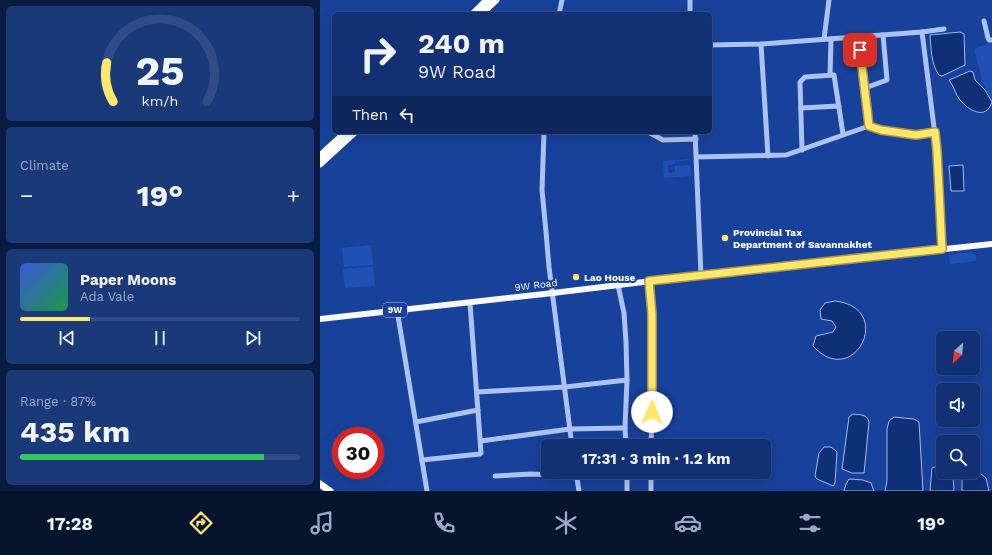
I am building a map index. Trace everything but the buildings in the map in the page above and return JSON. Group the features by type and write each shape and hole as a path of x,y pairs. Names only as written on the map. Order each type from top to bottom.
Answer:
{"highway":[{"path":"474,12 487,0"},
{"path":"483,12 496,0"},
{"path":"320,156 344,134"},
{"path":"320,164 352,134"},
{"path":"320,484 330,491"}],"main road":[{"name":"9W Road","path":"320,319 470,303 701,275 992,244"}],"street":[{"path":"559,12 562,0"},
{"path":"690,0 690,12"},
{"path":"824,39 829,0"},
{"path":"984,21 988,38 989,40 992,40"},
{"path":"712,44 761,44 944,29"},
{"path":"922,32 937,151 942,249"},
{"path":"865,88 887,80 883,35"},
{"path":"859,36 869,126"},
{"path":"830,75 831,39"},
{"path":"761,44 768,156"},
{"path":"802,150 800,82 805,77 834,74 843,134"},
{"path":"801,108 838,106"},
{"path":"697,157 786,155 869,126 881,130 916,135 935,132"},
{"path":"544,134 542,190 549,267 571,439"},
{"path":"652,134 662,140 696,139"},
{"path":"695,134 701,275"},
{"path":"649,281 652,314 653,357 651,439"},
{"path":"618,285 624,314 627,380 626,439"},
{"path":"422,460 480,454 482,451 470,303"},
{"path":"397,310 427,491"},
{"path":"477,392 565,387 627,380"},
{"path":"416,422 478,410"},
{"path":"481,441 570,429 625,428"},
{"path":"495,476 541,474"},
{"path":"577,479 579,491"},
{"path":"627,479 627,491"},
{"path":"651,479 651,491"}],"shaded area":[{"path":"960,32 964,34 965,65 942,76 939,75 934,66 930,35"},
{"path":"992,42 992,102 983,83 974,49"},
{"path":"970,71 973,72 975,80 985,90 992,102 986,111 977,112 963,104 958,98 949,80"},
{"path":"689,159 667,165 669,173 675,172 675,166 690,165 691,176 664,178 663,161"},
{"path":"963,165 964,191 951,191 949,166"},
{"path":"371,245 373,265 344,267 342,248"},
{"path":"973,252 973,255 976,255 976,261 950,264 949,255"},
{"path":"373,266 375,286 345,288 343,269"},
{"path":"835,301 853,307 863,317 866,330 862,343 854,353 842,359 828,357 813,346 816,336 833,332 836,327 832,321 821,319 820,310 825,303"},
{"path":"853,414 865,416 869,422 864,473 852,473 842,469 849,417"},
{"path":"894,417 914,419 919,422 923,491 885,491 887,481 887,429 889,421"},
{"path":"824,447 831,447 837,452 835,483 833,486 817,479 815,476 819,453"},
{"path":"936,466 936,479 953,479 954,491 930,491 932,468"},
{"path":"981,474 986,478 989,491 962,491 962,480 980,479"},
{"path":"849,479 863,480 871,483 874,491 844,491"}],"place":[{"name":"Provincial Tax Department of Savannakhet","path":"725,238"},
{"name":"Lao House","path":"576,277"}],"route":[{"path":"652,412 652,314 649,281 942,249 935,132 916,135 881,130 869,126 860,50"}]}
